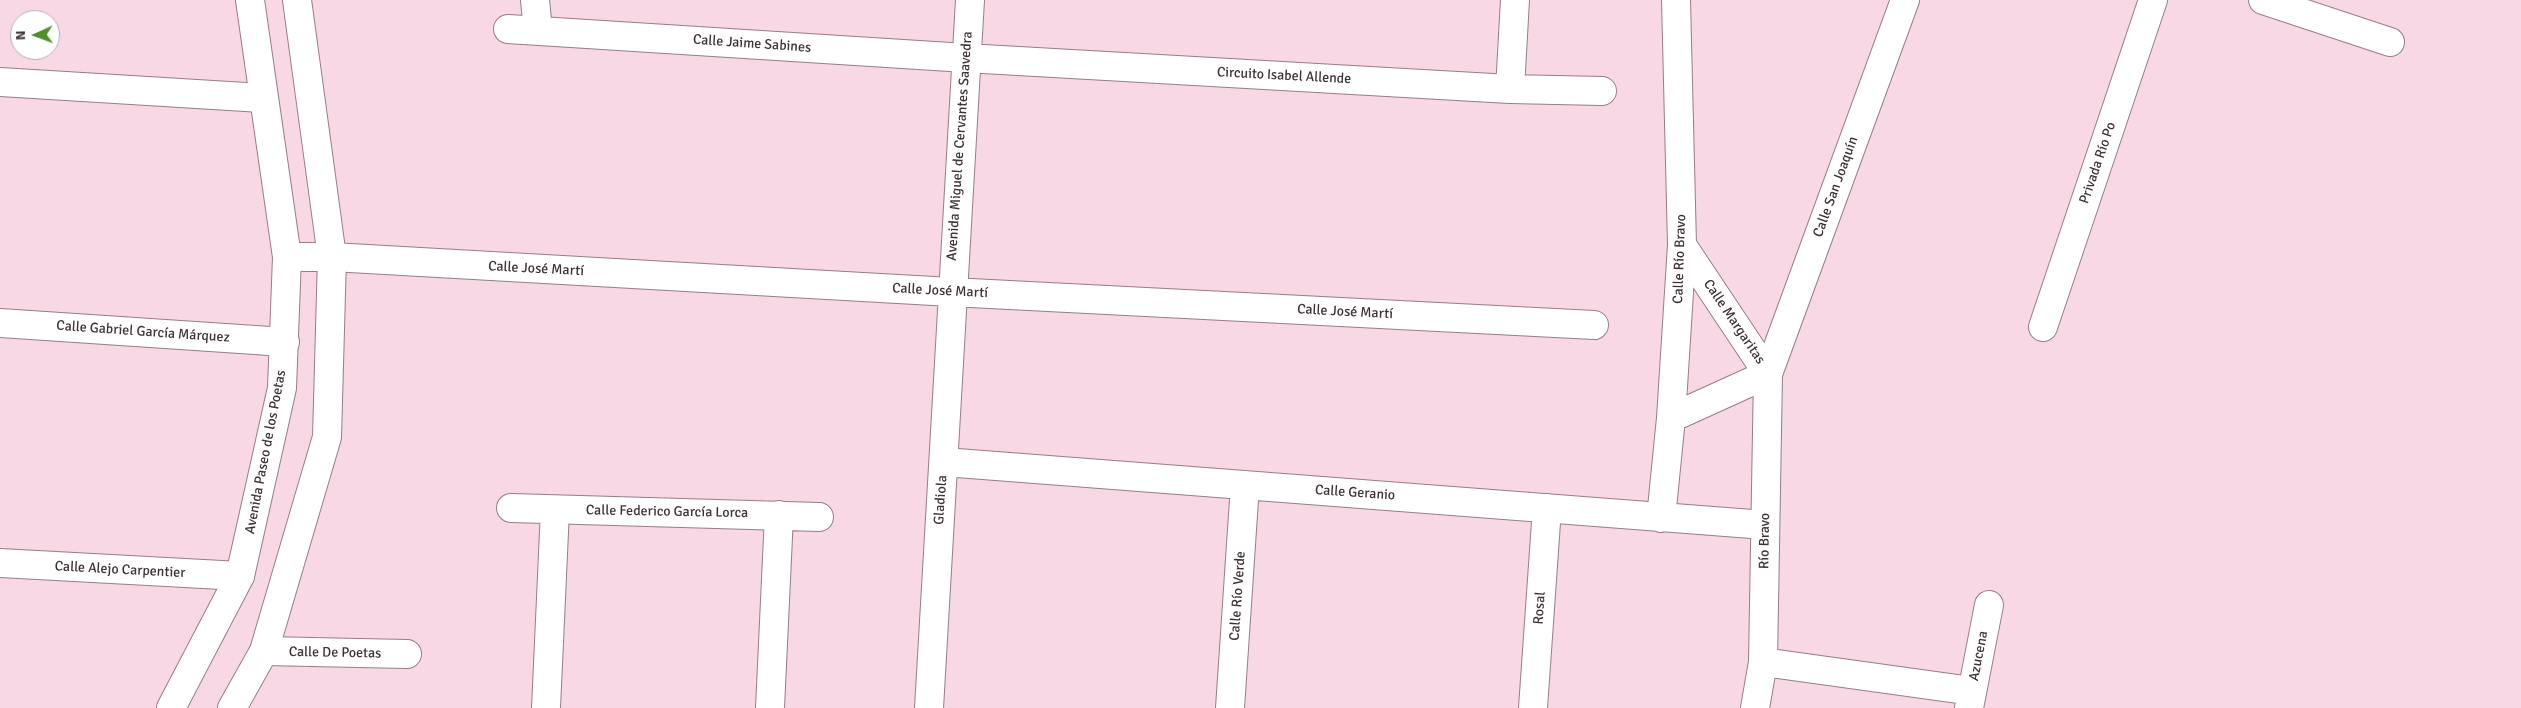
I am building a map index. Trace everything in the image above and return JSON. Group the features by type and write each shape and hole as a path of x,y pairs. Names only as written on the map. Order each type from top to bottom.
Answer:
{"street":[{"name":"Avenida Paseo de los Poetas","path":"171,708 240,576 282,388 287,257 262,98 250,0"},
{"path":"232,708 264,651 327,437 332,257 297,0"},
{"path":"535,0 538,30"},
{"name":"Avenida Miguel de Cervantes Saavedra","path":"951,292 970,0"},
{"path":"1510,89 1515,0"},
{"name":"Calle Río Bravo","path":"1661,518 1671,418 1682,245 1676,0"},
{"name":"Calle San Joaquín","path":"1768,374 1905,0"},
{"name":"Privada Río Po","path":"2042,327 2153,0"},
{"path":"2263,0 2390,42"},
{"name":"Calle Jaime Sabines","path":"508,29 966,58"},
{"name":"Circuito Isabel Allende","path":"966,58 1510,89 1602,91"},
{"path":"0,82 262,98"},
{"name":"Calle Margaritas","path":"1682,245 1768,374"},
{"name":"Calle José Martí","path":"287,257 332,257 951,292 1594,325"},
{"name":"Gladiola","path":"929,708 944,462 951,292"},
{"name":"Calle Gabriel García Márquez","path":"0,323 285,342"},
{"path":"1671,418 1768,374"},
{"name":"Río Bravo","path":"1755,708 1763,662 1768,374"},
{"name":"Calle Geranio","path":"944,462 1765,525"},
{"name":"Calle Río Verde","path":"1230,708 1245,485"},
{"name":"Calle Federico García Lorca","path":"511,508 819,517"},
{"name":"Rosal","path":"1533,708 1547,508"},
{"path":"546,708 555,510"},
{"path":"770,708 779,515"},
{"name":"Calle Alejo Carpentier","path":"0,564 240,576"},
{"name":"Azucena","path":"1971,700 1989,604"},
{"name":"Calle De Poetas","path":"264,651 406,654"},
{"path":"1763,662 1971,700"}]}
